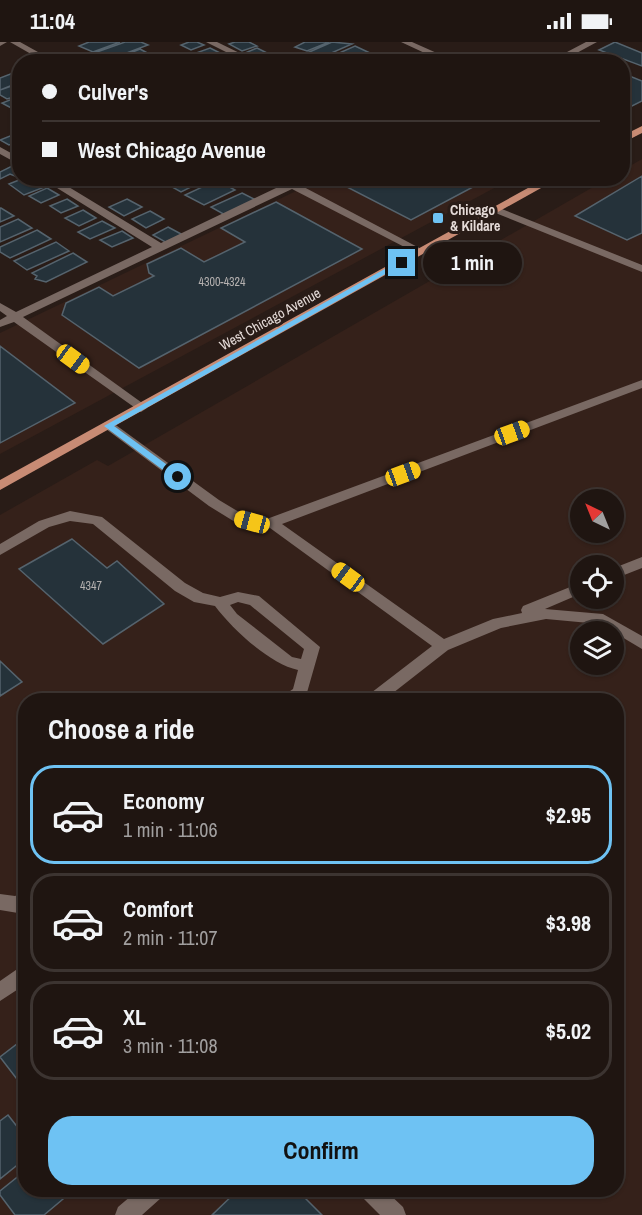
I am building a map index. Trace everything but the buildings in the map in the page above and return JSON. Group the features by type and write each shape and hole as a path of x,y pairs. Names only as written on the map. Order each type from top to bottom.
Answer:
{"main road":[{"name":"West Chicago Avenue","path":"0,486 540,186"}],"street":[{"path":"14,42 37,54"},
{"path":"210,42 236,54"},
{"path":"405,42 434,54"},
{"path":"568,54 593,42"},
{"path":"59,186 161,248"},
{"path":"0,324 290,186"},
{"path":"294,186 422,252"},
{"path":"497,210 640,267"},
{"path":"0,306 141,408"},
{"path":"108,426 214,503 240,519 265,525 642,384"},
{"path":"0,550 44,524 70,516 97,520 180,587 199,598 220,602 238,597 254,600 312,647 299,693"},
{"path":"272,523 443,646"},
{"path":"624,570 642,562"},
{"path":"382,693 443,646 570,592"},
{"path":"220,602 232,618 287,662 308,667"},
{"path":"498,623 546,614 603,619 642,643"},
{"path":"0,902 18,905"},
{"path":"0,992 18,978"},
{"path":"126,1215 145,1197"},
{"path":"378,1197 395,1215"}],"shaded area":[{"path":"642,159 642,1215 0,1215 0,515 97,460 108,466 595,186 630,186 630,166"},
{"path":"306,186 498,186 0,454 0,333"}],"place":[{"name":"Chicago & Kildare","path":"438,218"}],"route":[{"path":"178,477 108,426 402,263"}]}
